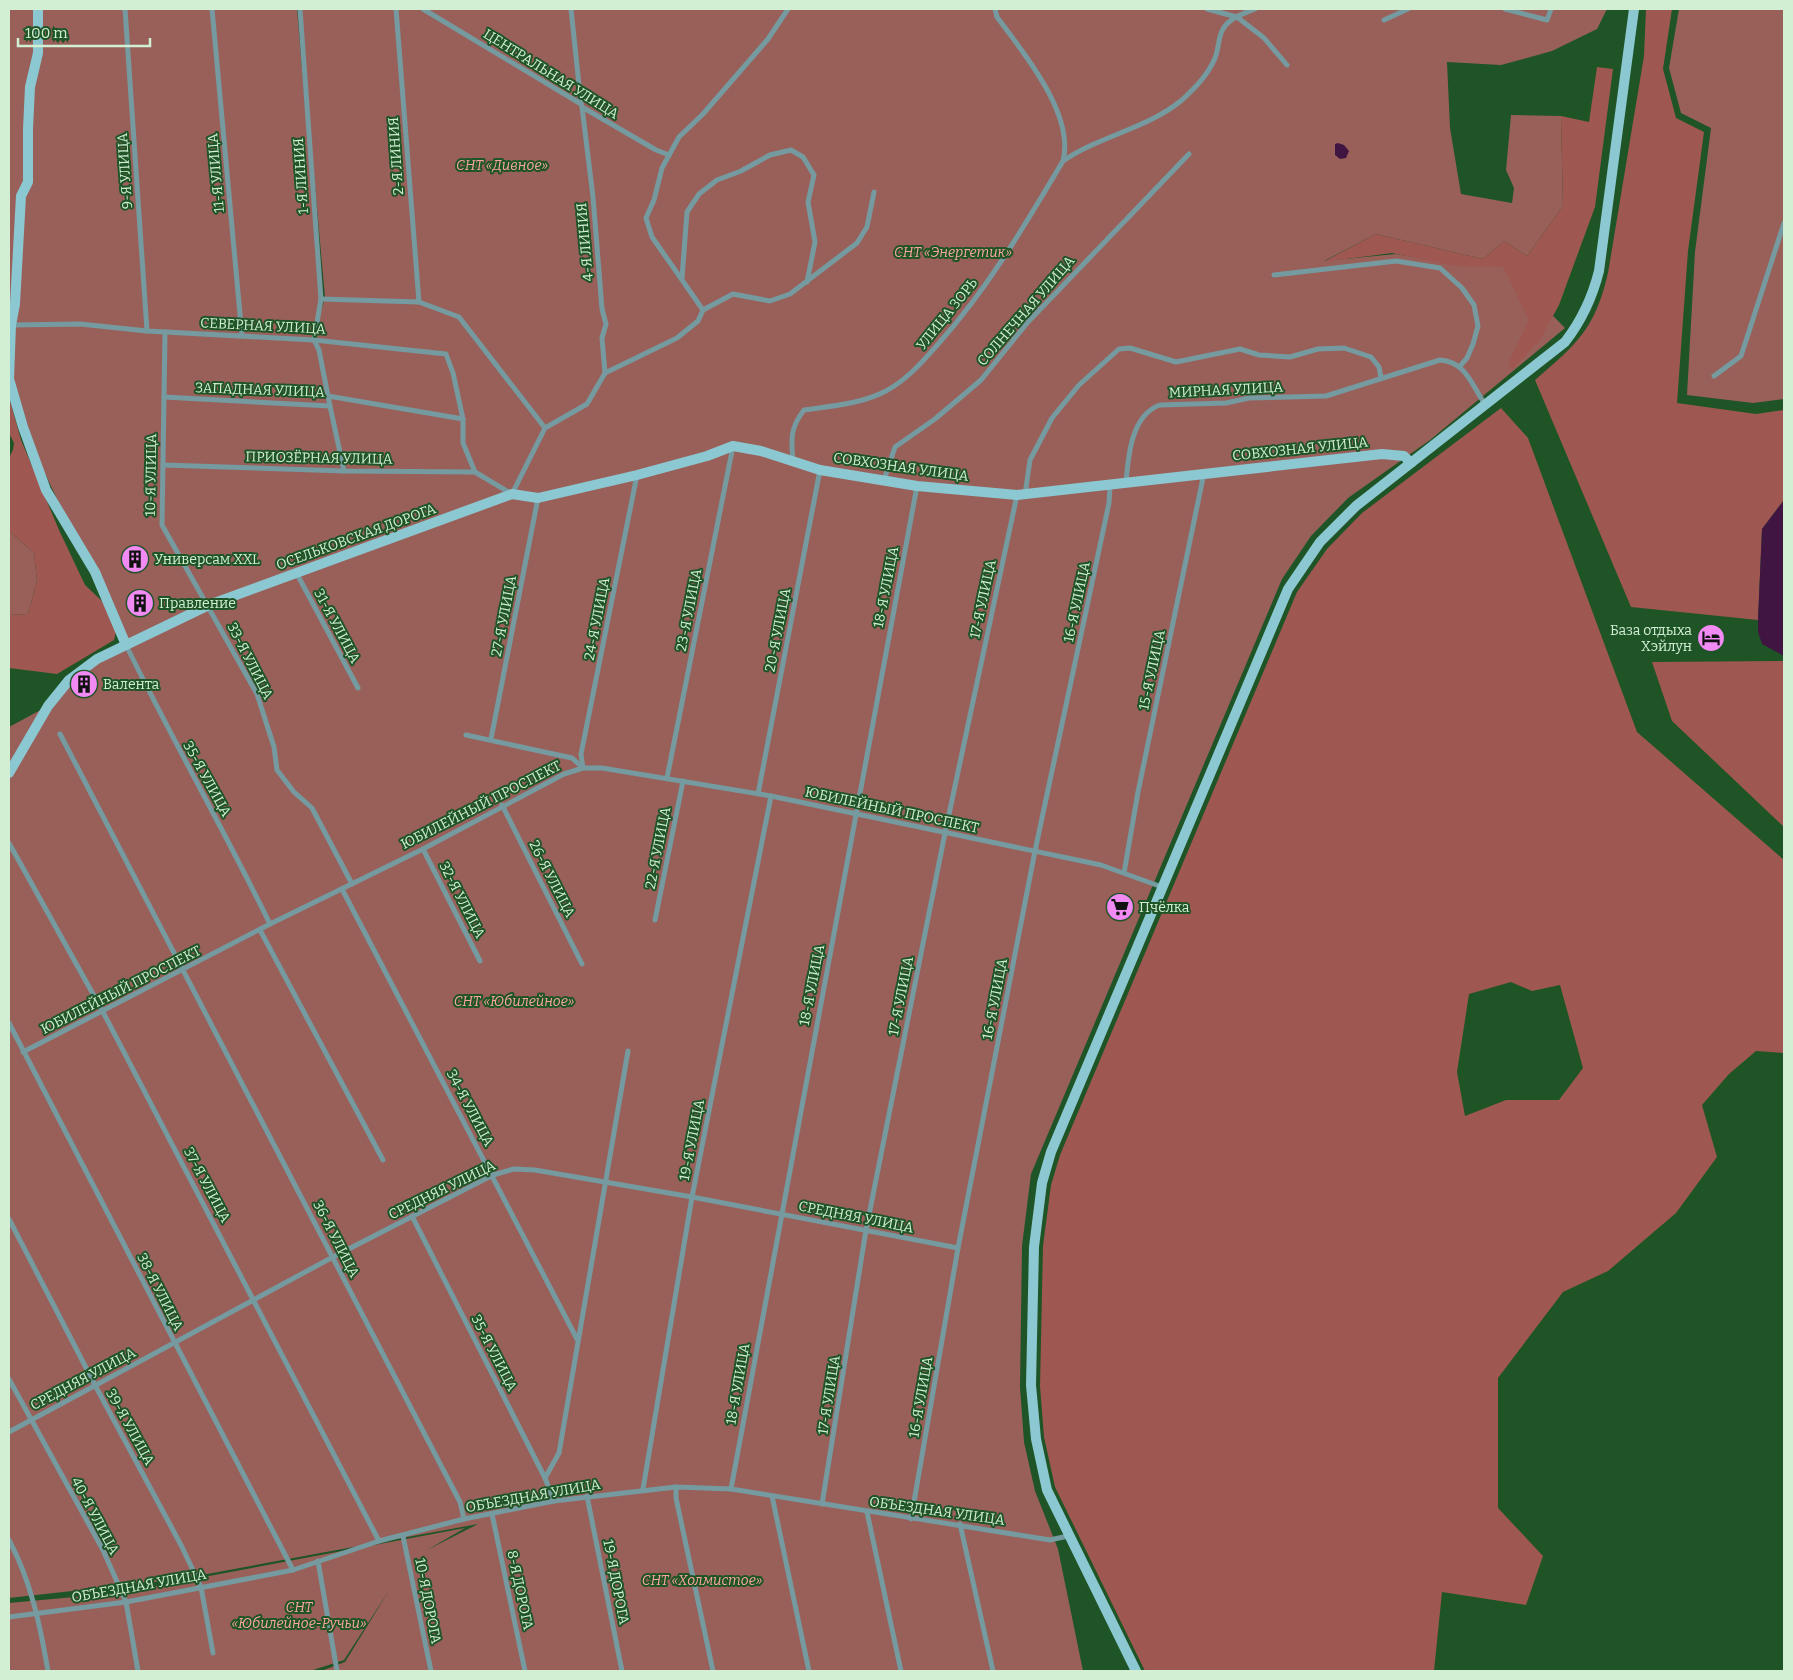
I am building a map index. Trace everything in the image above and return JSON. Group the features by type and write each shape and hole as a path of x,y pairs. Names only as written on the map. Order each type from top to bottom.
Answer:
{"street":[{"path":"38,9 38,53 30,87 28,182 21,196 15,304 11,325 9,379 23,427 46,490 95,572 126,645"},
{"name":"9-Я УЛИЦА","path":"125,9 147,331"},
{"name":"11-Я УЛИЦА","path":"212,9 242,336"},
{"name":"1-Я ЛИНИЯ","path":"300,9 321,299 320,315 314,340"},
{"name":"2-Я ЛИНИЯ","path":"396,9 419,302"},
{"name":"ЦЕНТРАЛЬНАЯ УЛИЦА","path":"423,9 656,150 669,155"},
{"name":"4-Я ЛИНИЯ","path":"571,9 593,197 602,308 606,324 602,338 605,373"},
{"path":"703,310 652,237 646,218 669,155 679,137 703,114 768,39 788,9"},
{"path":"995,9 996,17 1038,71 1056,107 1066,147 1063,161"},
{"path":"1207,9 1237,17 1264,38 1287,65"},
{"path":"1063,161 1073,154 1130,130 1180,101 1202,80 1215,58 1223,28 1237,17 1255,9"},
{"path":"1384,20 1408,9"},
{"path":"1505,9 1547,20 1551,9"},
{"path":"1136,1671 1047,1490 1036,1439 1031,1385 1036,1217 1051,1152 1288,589 1320,542 1356,506 1565,342 1578,325 1591,300 1599,271 1634,9"},
{"path":"682,279 687,212 699,194 717,180 742,171 770,154 791,150 803,157 814,175 808,202 814,242 807,282"},
{"name":"СОЛНЕЧНАЯ УЛИЦА","path":"884,480 895,447 935,419 981,380 1028,322 1189,154"},
{"name":"УЛИЦА ЗОРЬ","path":"793,461 791,437 794,422 804,410 862,401 885,391 911,376 956,324 1010,250 1063,161"},
{"path":"512,494 545,428 587,404 605,373 677,338 698,321 703,310 733,294 770,301 790,294 857,243 867,227 874,192"},
{"path":"1714,376 1741,356 1784,224"},
{"path":"1274,275 1396,261 1440,268 1462,288 1474,305 1478,326 1467,358 1460,366"},
{"path":"321,299 419,302 459,317 545,428"},
{"name":"СЕВЕРНАЯ УЛИЦА","path":"11,325 80,324 147,331 314,340 446,354 453,372 463,419"},
{"name":"10-Я УЛИЦА","path":"165,332 162,525 208,605"},
{"path":"314,340 319,350 328,396"},
{"name":"17-Я УЛИЦА","path":"822,1504 866,1230 945,833 1030,460 1052,418 1079,385 1119,349 1130,348 1176,362 1240,349 1259,355 1290,357 1318,349 1344,348 1371,357 1379,367 1382,378"},
{"path":"1382,378 1440,360 1452,361 1460,366 1485,404"},
{"name":"МИРНАЯ УЛИЦА","path":"1126,484 1128,455 1133,439 1150,408 1169,404 1226,403 1249,398 1326,396 1382,378"},
{"name":"ЗАПАДНАЯ УЛИЦА","path":"164,397 330,406 328,396 463,419"},
{"path":"330,406 344,471"},
{"path":"463,419 463,443 475,472 512,494 538,498 637,475 707,456 733,446"},
{"name":"СОВХОЗНАЯ УЛИЦА","path":"733,446 820,470 917,486 1021,495 1382,454 1404,456 1411,463"},
{"name":"23-Я УЛИЦА","path":"667,778 733,446"},
{"name":"ПРИОЗЁРНАЯ УЛИЦА","path":"163,465 344,471 475,472"},
{"name":"20-Я УЛИЦА","path":"758,794 820,470"},
{"name":"15-Я УЛИЦА","path":"1124,873 1138,792 1204,473"},
{"name":"24-Я УЛИЦА","path":"583,768 581,754 637,475"},
{"name":"16-Я УЛИЦА","path":"911,1519 958,1248 1035,851 1107,513 1110,485"},
{"name":"18-Я УЛИЦА","path":"730,1489 917,486"},
{"name":"ОСЕЛЬКОВСКАЯ ДОРОГА","path":"9,773 48,706 69,680 97,659 208,605 512,494"},
{"name":"27-Я УЛИЦА","path":"491,739 538,498"},
{"name":"31-Я УЛИЦА","path":"297,574 358,688"},
{"name":"33-Я УЛИЦА","path":"208,605 257,694 274,748 278,770 294,792 312,808 352,884"},
{"name":"35-Я УЛИЦА","path":"126,645 168,732 232,846 270,924"},
{"name":"36-Я УЛИЦА","path":"60,734 460,1502 464,1520"},
{"path":"466,735 572,758 583,768"},
{"name":"ЮБИЛЕЙНЫЙ ПРОСПЕКТ","path":"24,1052 270,924 423,849 502,805 564,774 583,768 602,768 771,796 1101,864 1162,887"},
{"name":"22-Я УЛИЦА","path":"655,920 683,781"},
{"name":"19-Я УЛИЦА","path":"643,1489 692,1197 771,796"},
{"name":"26-Я УЛИЦА","path":"502,805 582,964"},
{"name":"37-Я УЛИЦА","path":"9,843 103,1012 255,1300 379,1541"},
{"name":"32-Я УЛИЦА","path":"423,849 480,961"},
{"name":"34-Я УЛИЦА","path":"342,889 577,1339"},
{"path":"260,930 383,1160"},
{"name":"38-Я УЛИЦА","path":"9,1023 293,1570"},
{"path":"545,1478 559,1453 604,1181 628,1051"},
{"name":"СРЕДНЯЯ УЛИЦА","path":"9,1432 412,1216 493,1175 514,1169 604,1181 958,1248"},
{"name":"35-Я УЛИЦА","path":"412,1216 545,1478 554,1501"},
{"name":"39-Я УЛИЦА","path":"9,1219 96,1387 182,1544 201,1587 213,1652"},
{"name":"40-Я УЛИЦА","path":"9,1380 103,1550 126,1602 138,1671"},
{"path":"676,1486 676,1498 713,1671"},
{"name":"ОБЪЕЗДНАЯ УЛИЦА","path":"9,1617 38,1615 126,1602 293,1570 379,1541 464,1520 554,1501 676,1486 730,1489 911,1519 960,1524 1050,1540 1068,1536"},
{"name":"19-Я ДОРОГА","path":"587,1496 622,1671"},
{"path":"772,1496 809,1671"},
{"path":"867,1512 901,1671"},
{"name":"8-Я ДОРОГА","path":"492,1514 525,1671"},
{"path":"960,1524 993,1671"},
{"name":"10-Я ДОРОГА","path":"403,1536 431,1671"},
{"path":"9,1540 17,1555 38,1615 48,1671"},
{"path":"318,1561 337,1671"}],"green space":[{"name":"СНТ «Юбилейное»","path":"9,9 297,9 321,299 316,330 325,297 299,9 1607,9 1597,29 1552,51 1501,65 1447,62 1450,128 1461,194 1512,203 1514,188 1506,170 1511,115 1561,116 1563,206 1527,256 1504,241 1483,259 1376,234 1324,261 1396,254 1448,263 1502,264 1565,328 1430,440 1348,498 1311,536 1282,579 1031,1174 1022,1246 1020,1387 1024,1442 1035,1491 1058,1549 1083,1671 321,1671 345,1662 390,1589 344,1660 310,1671 9,1671 9,1603 118,1593 465,1528 427,1550 478,1524 180,1579 9,1598 9,727 48,706 69,680 126,645 23,427 9,378"},
{"path":"1679,9 1784,9 1784,399 1753,403 1687,395 1695,252 1711,128 1681,113 1669,68"},
{"path":"9,531 34,553 37,581 28,614 9,615"}],"shaded area":[{"path":"1646,9 1672,9 1663,69 1676,118 1704,132 1688,251 1677,403 1756,414 1784,410 1784,500 1762,529 1758,620 1631,607 1535,380 1562,356 1582,334 1597,308 1603,292 1608,273 1644,56"},
{"path":"1597,67 1613,69 1595,207 1559,305 1540,340 1511,371 1509,361 1529,320 1503,267 1455,266 1392,253 1323,262 1376,234 1483,259 1504,241 1527,256 1563,206 1561,116 1589,122"},
{"path":"1335,144 1344,145 1349,151 1346,158 1340,159 1335,155"},
{"path":"9,397 21,440 59,530 85,585 103,602 116,631 114,640 57,674 9,668 9,615 28,614 37,581 34,553 9,531 9,458 14,443 9,433"},
{"path":"1501,408 1528,438 1637,732 1784,860 1784,1053 1756,1051 1729,1074 1702,1105 1717,1157 1676,1213 1608,1271 1563,1292 1498,1378 1498,1508 1543,1556 1526,1605 1442,1592 1434,1671 1145,1671 1055,1487 1044,1437 1040,1386 1043,1246 1051,1185 1060,1155 1297,592 1327,549 1362,513","holes":["1511,982 1532,991 1560,985 1583,1068 1559,1100 1506,1100 1465,1116 1457,1072 1469,994"]},
{"path":"1784,500 1784,656 1762,644 1758,632 1758,620 1762,529"},
{"path":"1784,661 1784,827 1672,721 1652,662"}],"place":[{"name":"Универсам XXL","path":"135,559"},
{"name":"Правление","path":"140,603"},
{"name":"База отдыха Хэйлун","path":"1711,638"},
{"name":"Валента","path":"84,684"},
{"name":"Пчёлка","path":"1120,907"}],"park label":[{"name":"СНТ «Дивное»","path":"502,165"},
{"name":"СНТ «Энергетик»","path":"953,252"},
{"name":"СНТ «Холмистое»","path":"702,1580"},
{"name":"СНТ «Юбилейное-Ручьи»","path":"299,1615"}]}
